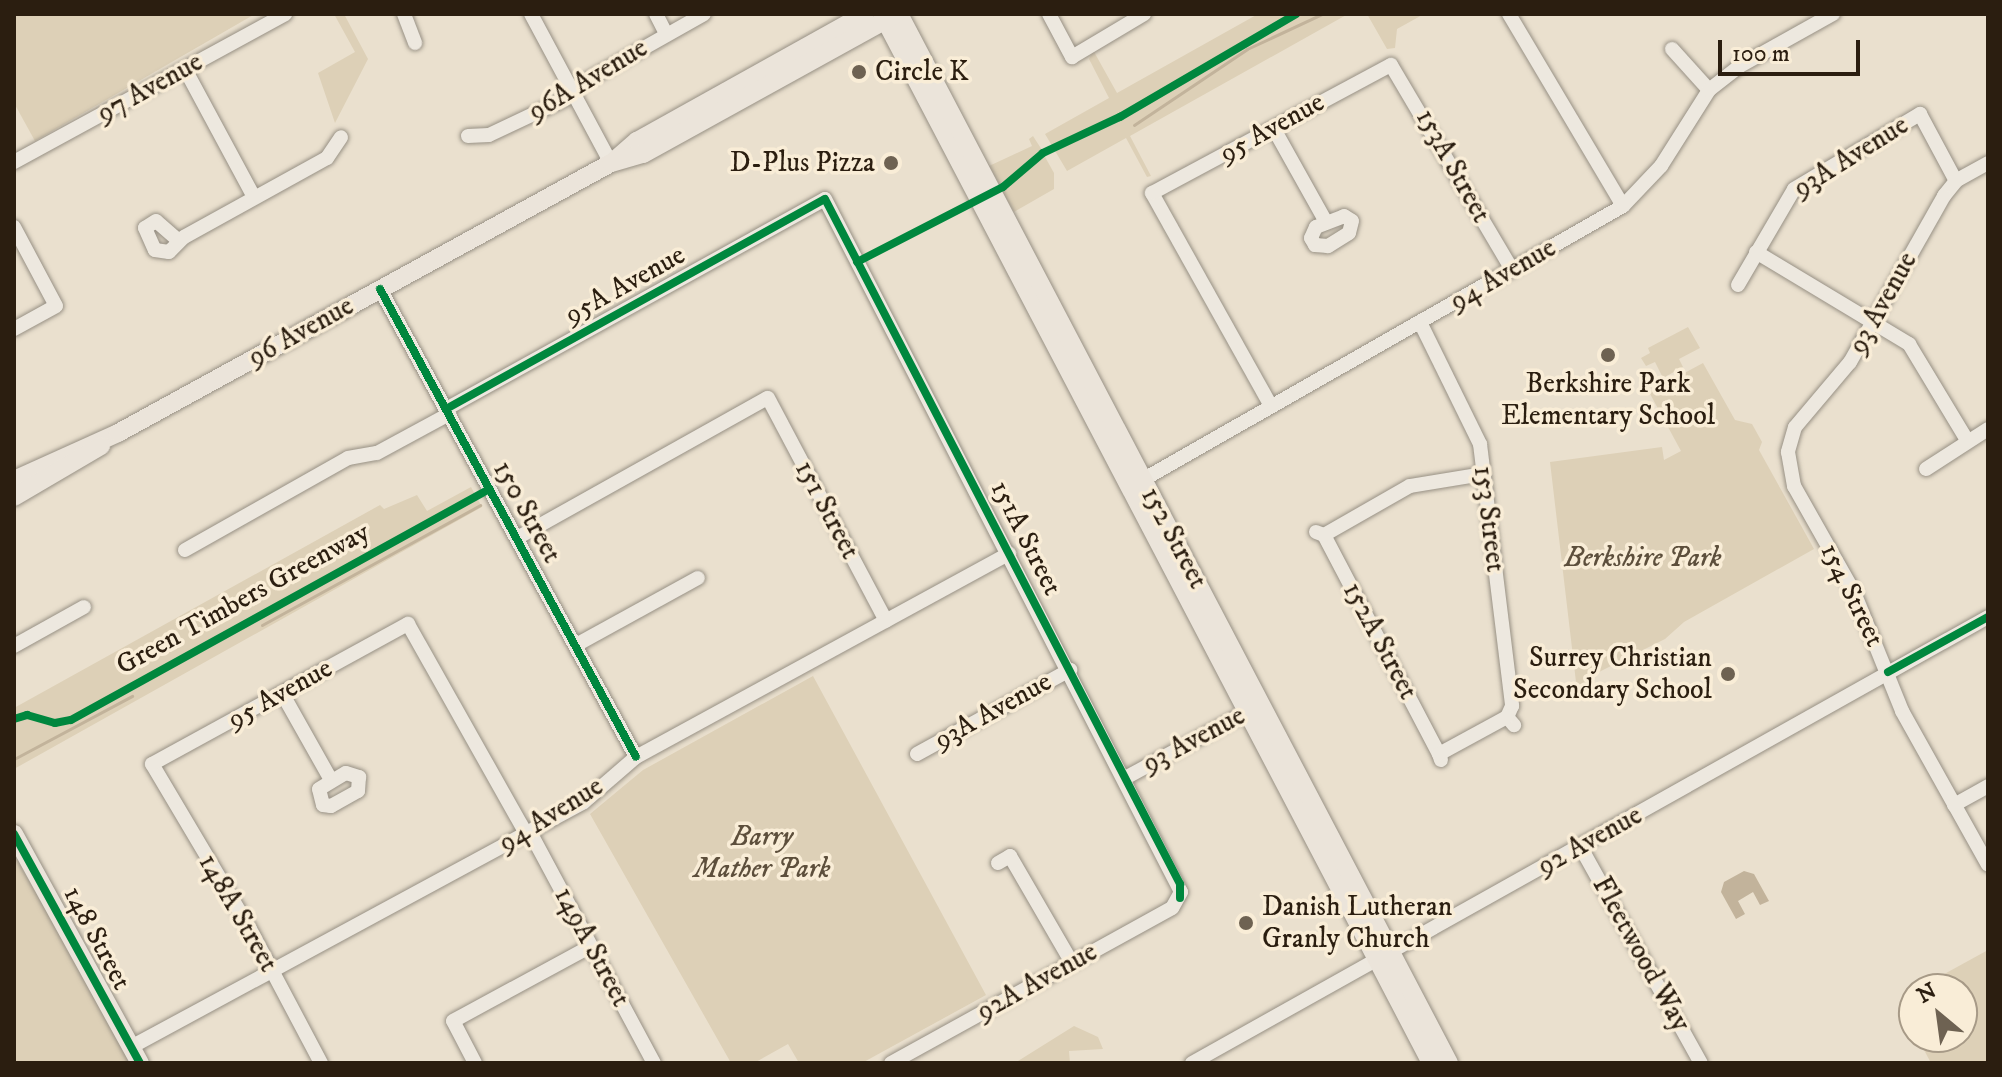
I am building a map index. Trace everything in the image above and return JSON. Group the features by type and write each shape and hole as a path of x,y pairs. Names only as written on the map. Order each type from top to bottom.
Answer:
{"main road":[{"name":"96 Avenue","path":"14,497 118,433 611,163 637,141 865,14"},
{"name":"96 Avenue","path":"611,163 643,154 891,16"},
{"name":"152 Street","path":"891,16 1136,483 1246,712 1431,1063"},
{"name":"96 Avenue","path":"14,480 118,433"},
{"name":"152 Street","path":"1136,483 1264,703 1449,1063"},
{"name":"148 Street","path":"14,834 135,1055"}],"street":[{"name":"97 Avenue","path":"14,162 285,14"},
{"path":"404,14 415,43"},
{"path":"531,14 611,163"},
{"path":"656,14 666,34"},
{"name":"96A Avenue","path":"468,136 489,135 573,91 704,14"},
{"path":"1049,14 1072,57 1144,14"},
{"path":"1509,14 1623,206"},
{"name":"94 Avenue","path":"1136,483 1623,206 1661,166 1709,90 1738,67 1833,14"},
{"path":"1672,49 1709,90"},
{"name":"95 Avenue","path":"1271,406 1152,193 1391,65"},
{"name":"153A Street","path":"1391,65 1400,73 1512,270"},
{"path":"185,69 254,197"},
{"name":"93A Avenue","path":"1738,285 1794,189 1920,114 1956,181"},
{"path":"1274,129 1326,222"},
{"path":"179,241 327,158 341,137"},
{"path":"1956,181 1988,163"},
{"name":"93 Avenue","path":"1788,452 1801,417 1839,377 1956,181"},
{"name":"95A Avenue","path":"185,550 348,458 377,453 825,199"},
{"name":"151A Street","path":"825,199 1180,884 1180,898"},
{"path":"14,227 56,306 14,329"},
{"path":"1756,252 1874,320 1919,356 1967,440"},
{"name":"150 Street","path":"380,289 636,757"},
{"name":"153 Street","path":"1420,322 1477,433 1512,706 1510,721 1440,757"},
{"name":"151 Street","path":"517,538 768,398 886,621"},
{"path":"1926,469 1988,429"},
{"name":"154 Street","path":"1788,452 1794,486 1854,592 1902,711 1988,865"},
{"name":"152A Street","path":"1440,757 1320,534 1410,486 1483,474"},
{"name":"94 Avenue","path":"135,1055 271,970 584,802 636,757 1009,554"},
{"path":"576,645 698,578"},
{"path":"14,646 84,607"},
{"name":"92 Avenue","path":"1192,1063 1988,617"},
{"name":"95 Avenue","path":"152,764 408,624"},
{"name":"149A Street","path":"408,624 528,832 654,1063"},
{"name":"93A Avenue","path":"917,754 1070,670"},
{"path":"282,693 331,780"},
{"name":"93 Avenue","path":"1125,778 1264,703"},
{"name":"148A Street","path":"152,764 321,1063"},
{"path":"1954,805 1988,786"},
{"name":"Fleetwood Way","path":"1580,846 1701,1063"},
{"path":"998,863 1010,856 1072,963"},
{"name":"92A Avenue","path":"891,1063 1072,963 1180,898"},
{"path":"475,1063 453,1021 591,946"}],"green space":[{"path":"14,14 255,14 35,141 14,103"},
{"path":"334,14 344,14 368,59 335,123 318,73 355,52"},
{"path":"1258,14 1348,14 1130,136 1151,176 1147,177 1126,138 1067,171 1045,134 1109,98 1089,59 1093,50 1117,93"},
{"path":"1367,14 1424,14 1397,29 1395,48 1387,49"},
{"path":"1033,136 1042,150 1000,185 989,166 1032,146 1029,139"},
{"path":"1044,155 1054,173 1054,189 1014,212 1002,191"},
{"path":"1688,327 1700,348 1679,359 1683,367 1663,378 1655,362 1646,366 1641,358 1650,353 1648,348"},
{"name":"Berkshire Park","path":"1703,363 1735,420 1752,424 1762,442 1759,450 1814,549 1684,622 1665,639 1587,678 1591,686 1582,692 1576,682 1550,462 1662,447 1664,460 1681,451 1649,392"},
{"path":"471,487 482,507 14,769 14,708 380,505 384,509 417,495 427,511"},
{"name":"Barry Mather Park","path":"813,676 986,995 862,1063 799,1063 788,1044 754,1063 731,1063 590,814 643,770"},
{"path":"14,855 62,938 130,1063 14,1063"},
{"path":"1988,950 1988,1063 1931,1063 1926,1053 1978,1053 1978,973 1946,973"},
{"path":"1074,1026 1098,1037 1103,1049 1069,1051 1070,1063 1015,1063"}],"shaded area":[{"path":"1744,871 1754,874 1769,901 1760,905 1753,892 1738,901 1745,914 1736,919 1721,892 1724,882"}],"waterway":[{"path":"1134,125 1247,49 1322,14"},
{"path":"262,625 480,505"},
{"path":"14,759 132,696"}],"cycle path":[{"path":"857,262 1003,187 1043,153 1120,117 1296,14"},
{"path":"446,409 825,199 1180,884 1180,898"},
{"path":"380,289 636,757"},
{"name":"Green Timbers Greenway","path":"14,719 27,715 55,723 71,720 490,489"},
{"path":"1888,672 1988,617"},
{"path":"14,834 140,1063"}],"place":[{"name":"Circle K","path":"859,72"},
{"name":"D-Plus Pizza","path":"891,163"},
{"name":"Berkshire Park Elementary School","path":"1608,355"},
{"name":"Surrey Christian Secondary School","path":"1728,674"},
{"name":"Danish Lutheran Granly Church","path":"1246,923"}]}
